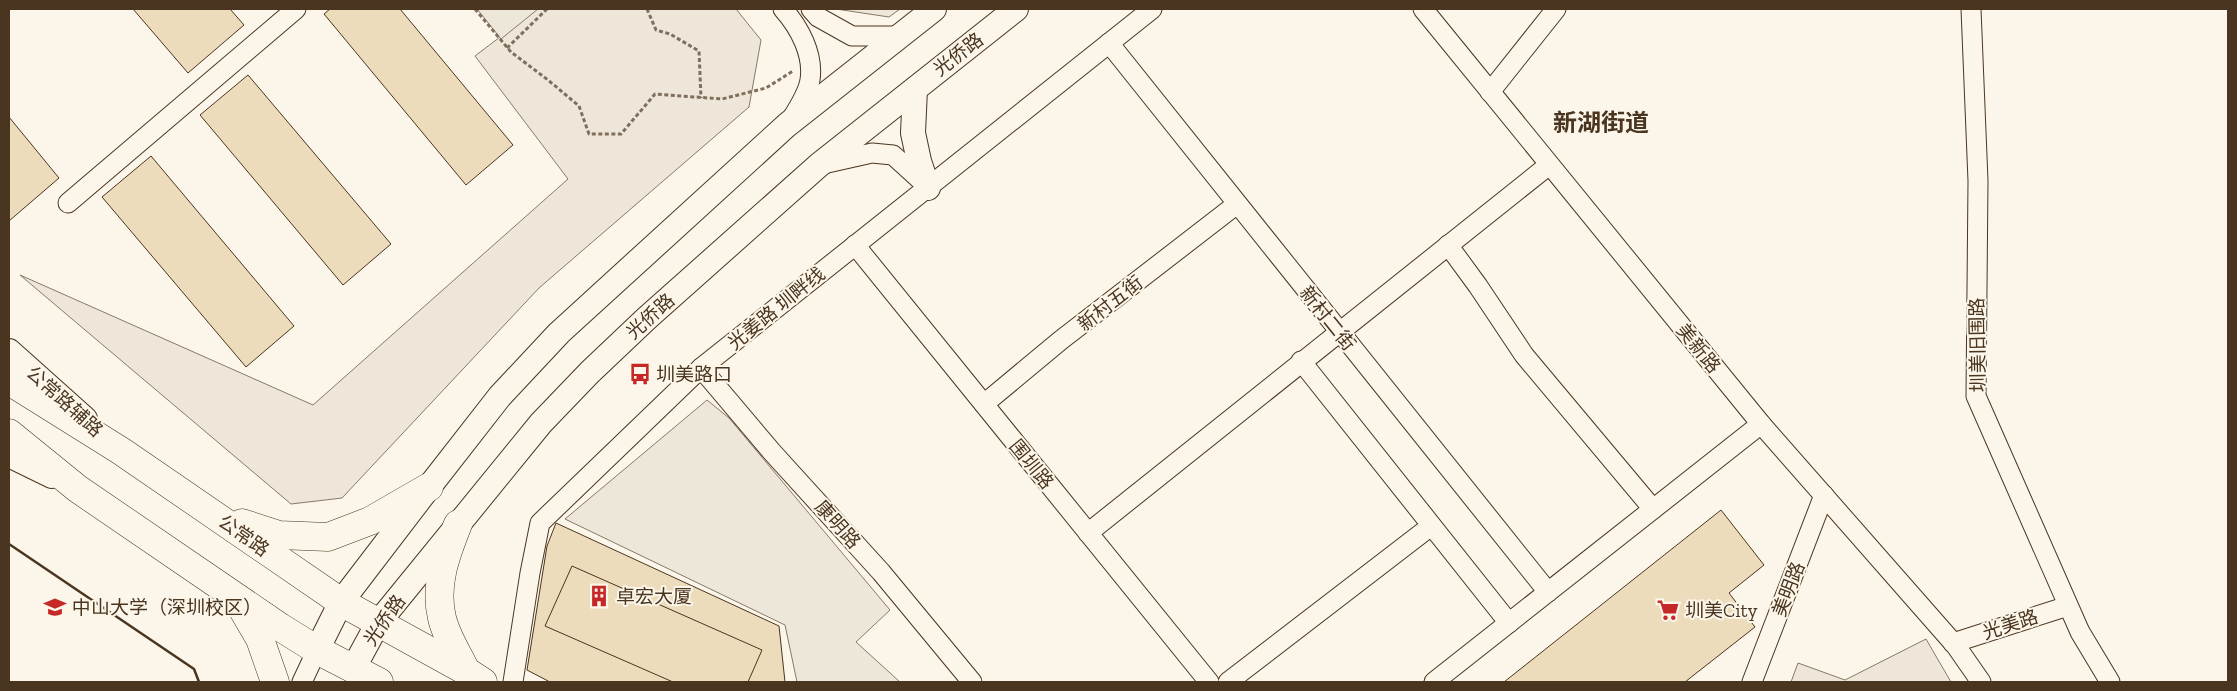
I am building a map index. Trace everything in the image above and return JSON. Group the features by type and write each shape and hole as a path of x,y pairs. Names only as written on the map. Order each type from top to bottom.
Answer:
{"highway":[{"name":"公常路","path":"9,381 121,451 341,602 474,676"},
{"path":"9,433 78,489 234,596 317,650 349,675 379,682"},
{"path":"212,513 279,535 328,537 370,521 428,487"},
{"path":"458,524 445,556 439,592 442,619 474,676"},
{"path":"234,596 260,639 275,682"}],"main road":[{"path":"317,650 341,602 428,487 500,396 559,333 787,125 934,9"},
{"name":"光侨路","path":"349,675 378,623 541,423 590,372 647,318 819,165 1016,9"},
{"path":"915,89 913,133 919,161 928,188"},
{"name":"公常路辅路","path":"9,351 121,451"},
{"path":"9,456 78,489"}],"street":[{"path":"68,203 296,9"},
{"path":"783,9 806,44 810,80 801,104 787,125"},
{"path":"811,9 818,17 852,36 899,36"},
{"name":"光姜路 圳畔线","path":"513,682 540,523 701,368 1152,9"},
{"name":"美新路","path":"1423,9 1761,424 1953,643 1981,682"},
{"path":"1490,92 1556,9"},
{"name":"圳美旧围路","path":"1971,9 1978,181 1976,396 2080,632 2110,682"},
{"name":"新村二街","path":"1109,43 1548,592"},
{"path":"819,165 872,153 893,155 928,188"},
{"path":"1088,533 1301,361 1549,165"},
{"name":"新村五街","path":"984,404 1062,340 1237,204"},
{"path":"1448,245 1524,355 1654,509"},
{"name":"围圳路","path":"855,246 1210,682"},
{"path":"1301,361 1509,623"},
{"name":"康明路","path":"701,368 772,452 881,572 972,682"},
{"path":"1434,682 1761,424"},
{"name":"美明路","path":"1752,682 1824,495"},
{"path":"1228,682 1431,526"},
{"name":"光美路","path":"1953,643 2068,606"},
{"path":"302,682 317,650"}],"path":[{"path":"474,9 507,48 579,106 589,134 621,134 655,94 722,99 766,88 799,67"},
{"path":"507,48 547,9"},
{"path":"647,9 656,30 670,34 699,52 701,98"}],"shaded area":[{"path":"477,9 538,9 501,39"},
{"path":"537,9 736,9 761,40 749,107 539,288 342,498 291,504 20,275 313,405 568,179 475,56"},
{"path":"836,9 900,9 889,17"},
{"path":"707,400 729,418 890,610 856,642 900,682 797,682 785,625 565,519"},
{"path":"1926,639 1951,682 1791,682 1798,663 1845,680"}],"building":[{"path":"133,9 230,9 244,25 188,73"},
{"path":"330,9 400,9 513,145 466,185 324,14"},
{"path":"248,75 391,244 343,285 200,115"},
{"path":"9,117 59,178 9,221"},
{"path":"151,156 294,326 246,367 102,197"},
{"name":"圳美City","path":"1721,510 1764,565 1729,593 1755,627 1685,682 1504,682"},
{"path":"556,523 779,626 785,682 550,682 527,670 547,546"},
{"name":"卓宏大厦","path":"572,566 762,650 748,682 673,682 545,626"}],"wall":[{"path":"9,544 194,669 199,682"}],"place":[{"name":"圳美路口","path":"640,374"},
{"name":"卓宏大厦","path":"599,596"},
{"name":"中山大学（深圳校区）","path":"55,607"},
{"name":"圳美City","path":"1668,610"}],"district":[{"name":"新湖街道","path":"1601,123"}]}
